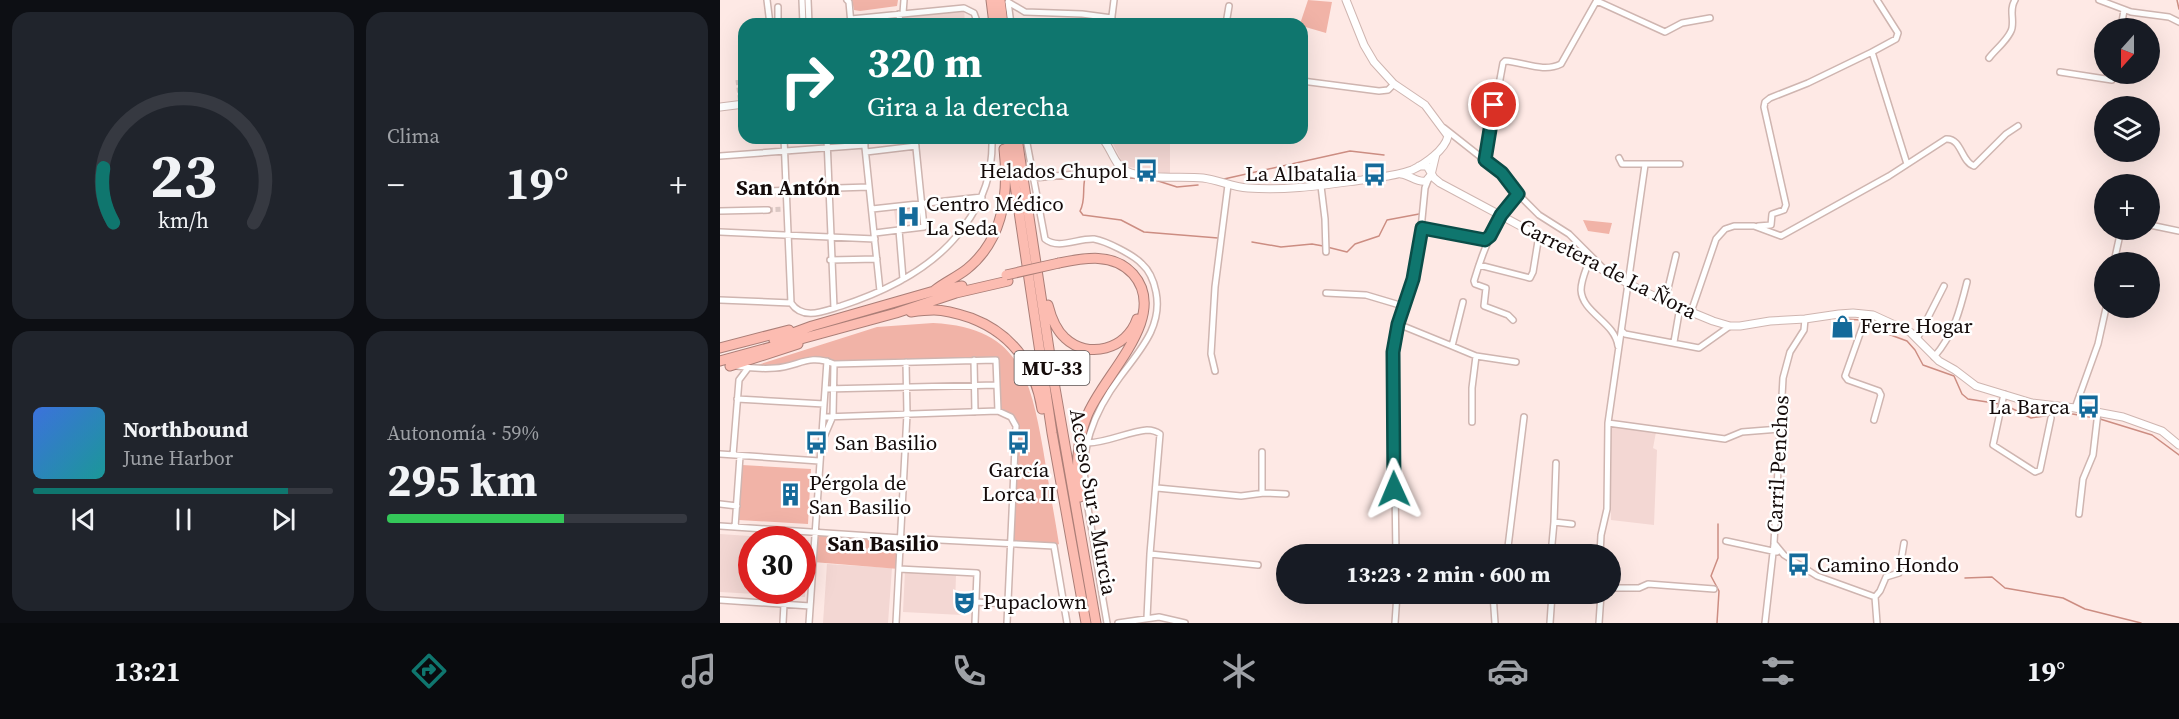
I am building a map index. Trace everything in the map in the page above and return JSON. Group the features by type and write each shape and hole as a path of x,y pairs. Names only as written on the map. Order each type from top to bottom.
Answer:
{"highway":[{"path":"991,0 993,18"},
{"path":"1004,18 1005,1"},
{"path":"934,291 972,265 986,249 994,234 1001,219 1004,202 1004,144"},
{"name":"Acceso Sur a Murcia","path":"1009,144 1052,434 1086,623"},
{"name":"Acceso Sur a Murcia","path":"1018,144 1054,382 1096,623"},
{"path":"720,356 812,326 934,291 1007,278 1094,257 1119,264 1132,273 1137,280 1143,293 1144,304 1142,323 1135,338 1100,389 1088,413 1077,453 1077,476 1091,598"},
{"path":"1041,292 1047,300 1055,326 1064,338 1074,345 1084,349 1103,349 1122,341 1131,332 1137,316 1138,297 1132,283 1124,273 1104,264 1085,263 1060,266"},
{"path":"720,361 896,313 1007,278"},
{"path":"896,313 945,311 979,321 998,332 1017,350 1029,366 1037,383 1044,417 1052,434"},
{"path":"720,348 771,333 812,326"},
{"path":"730,366 781,351 843,328"}],"main road":[{"path":"1106,144 1120,167 1138,174 1201,178 1248,188 1321,186 1398,174 1418,166 1437,152 1447,141 1448,136 1425,105 1394,84 1381,71 1368,52 1346,0"},
{"path":"720,107 738,105"},
{"path":"1398,174 1408,175 1424,182 1430,176 1437,152"},
{"path":"1418,166 1427,166 1430,176"},
{"path":"1417,180 1414,172 1418,166"},
{"name":"Carretera de La Ñora","path":"1430,176 1629,284 1691,312 1730,326 1805,320 1839,314 1902,327 1934,357 1976,386 2003,401 2075,408 2097,416 2123,417 2162,431 2179,445"}],"street":[{"path":"767,0 769,18"},
{"path":"802,0 803,18"},
{"path":"808,0 809,18"},
{"path":"847,0 851,18"},
{"path":"901,18 904,0"},
{"path":"1112,18 1114,0"},
{"path":"1485,160 1503,63 1505,61 1515,62 1548,68 1561,64 1597,0 1665,32 1682,23 1710,18"},
{"path":"1773,234 1769,229 1772,214 1784,210 1786,205 1765,102 1896,39 1898,33 1877,0"},
{"path":"1989,58 2011,31 2013,25 2011,10 2015,0"},
{"path":"2099,0 2138,14 2174,18 2179,22"},
{"path":"1005,1 1025,12 1082,14 1099,18"},
{"path":"1005,1 1009,18"},
{"path":"1228,18 1229,6"},
{"path":"778,7 778,18"},
{"path":"876,18 964,8 971,10 976,18"},
{"path":"2123,18 2124,10"},
{"path":"1872,52 1907,164"},
{"path":"2060,72 2094,77"},
{"path":"1308,82 1379,91 1388,90 1394,84"},
{"path":"1442,126 1502,173 1518,194 1539,215 1569,234 1605,271"},
{"path":"1754,226 1781,236 1788,233 1948,138 1955,141 1968,163 1974,166 2006,134 2018,126"},
{"path":"1447,141 1454,138 1460,139"},
{"path":"784,144 789,190 788,236 791,303 806,314 815,314 880,291 922,266 949,243 962,230 982,197 989,178 992,144"},
{"path":"828,144 830,260 834,308"},
{"path":"865,144 880,291"},
{"path":"1027,144 1045,239 1053,244 1094,239 1134,257 1144,266 1153,280 1156,294 1157,315 1152,330 1140,352 1109,393 1092,428 1088,443 1084,470 1086,495 1107,623"},
{"path":"720,156 828,147 865,149 916,146 924,227 875,236 788,236 720,232"},
{"path":"1103,173 1113,169 1113,154"},
{"path":"1619,158 1622,164 1680,164"},
{"path":"1601,544 1607,509 1608,423 1645,165"},
{"path":"1034,178 1103,173 1138,174"},
{"path":"1396,544 1393,352 1398,324 1413,279 1425,194 1430,176"},
{"path":"1417,180 1425,194"},
{"path":"1215,370 1211,354 1215,287 1228,184"},
{"path":"1321,186 1326,252"},
{"path":"806,189 869,187"},
{"path":"770,191 789,190"},
{"path":"1514,320 1484,305 1487,289 1474,282 1483,250 1490,236 1501,215 1518,194"},
{"path":"872,208 982,197"},
{"path":"720,211 768,210"},
{"path":"1691,312 1719,233 1734,226 1771,225"},
{"path":"2160,227 2179,231"},
{"path":"1422,228 1485,240 1490,236"},
{"path":"899,230 903,279"},
{"path":"1479,266 1530,278 1539,235"},
{"path":"1477,239 1482,242 1483,250"},
{"path":"1665,301 1676,255"},
{"path":"830,260 877,259"},
{"path":"1589,261 1582,283 1583,297 1590,308 1613,331 1617,339 1618,350"},
{"path":"1934,357 1953,330 1967,282"},
{"path":"1917,339 1944,286"},
{"path":"1326,293 1366,296 1403,306"},
{"path":"720,300 791,303"},
{"path":"1452,346 1463,302"},
{"path":"1674,342 1680,308"},
{"path":"2075,408 2098,344 2104,318"},
{"path":"1865,319 1845,376 1848,380 1879,391 1880,399 1874,420"},
{"name":"Carril Penchos","path":"1805,320 1804,330 1792,348 1785,366 1775,550 1824,579 1875,597"},
{"path":"1398,324 1476,356 1516,362"},
{"path":"1622,329 1625,334 1700,348 1730,326"},
{"path":"1613,331 1619,332 1622,329"},
{"path":"1472,422 1472,388 1476,356"},
{"path":"730,366 777,368 806,359 834,364 996,360 998,411"},
{"path":"974,360 975,412"},
{"path":"815,526 827,361"},
{"path":"896,623 907,414 906,362"},
{"path":"821,444 833,417 834,364"},
{"path":"735,527 737,399 739,380 748,368"},
{"path":"825,389 997,385"},
{"path":"737,399 824,404"},
{"path":"2003,401 1993,445 2036,472 2040,470 2050,417"},
{"path":"824,417 998,411 1011,417 1016,426 1007,623"},
{"path":"2079,514 2083,479 2092,460 2097,416"},
{"path":"1508,544 1524,417"},
{"path":"1608,423 1725,439 1743,432 1780,429"},
{"path":"1088,443 1107,441 1146,430 1159,432 1147,618"},
{"path":"1262,452 1262,493"},
{"path":"720,454 819,461"},
{"path":"1552,544 1556,463"},
{"path":"1157,488 1241,496 1262,493 1286,494"},
{"path":"720,504 737,506"},
{"path":"1554,522 1572,524"},
{"path":"720,526 738,527"},
{"path":"816,532 1054,546 1067,623"},
{"path":"1726,541 1775,550 1765,623"},
{"path":"1877,623 1875,597 1886,577 1899,573 1904,543"},
{"path":"1150,554 1258,564"},
{"path":"899,569 977,573 975,623"},
{"path":"1621,588 1639,588 1648,585 1714,589"},
{"path":"720,600 738,601"},
{"path":"976,602 1008,604"},
{"path":"783,623 784,604 810,606 810,623"},
{"path":"1395,623 1396,604"},
{"path":"1494,604 1495,623"},
{"path":"1550,623 1551,604"},
{"path":"1599,623 1600,604"},
{"path":"1118,623 1147,618 1169,618 1185,623"}],"shaded area":[{"path":"852,0 898,0 897,6 860,11 854,10"},
{"path":"1308,0 1332,2 1326,33 1308,28 1308,18 1302,18"},
{"path":"964,8 965,18 903,18 903,13"},
{"path":"1113,144 1170,144 1170,174 1124,166"},
{"name":"Centro Médico La Seda","path":"920,207 921,221 896,224 894,210"},
{"path":"1583,220 1612,223 1609,234 1588,231"},
{"path":"933,323 962,327 984,334 1002,345 1015,360 1025,378 1038,423 1059,544 1054,546 1010,544 1016,426 1011,417 998,411 996,360 834,364 806,359 778,368 748,368 877,327"},
{"path":"1614,426 1656,432 1653,448 1657,450 1654,525 1611,520 1610,429"},
{"path":"742,465 811,469 808,524 739,520"},
{"path":"816,532 901,538 899,569 816,562"},
{"path":"720,534 738,535 738,593 720,592"},
{"path":"827,564 892,568 888,623 823,623"},
{"path":"905,571 956,574 955,608 962,615 903,612"}],"waterway":[{"path":"2177,0 2179,9"},
{"path":"1224,179 1350,151 1384,155"},
{"path":"1036,180 1120,177 1141,179"},
{"path":"1085,178 1080,211 1083,215 1121,220 1144,232 1218,238"},
{"path":"1155,180 1177,187 1198,185"},
{"path":"1327,247 1347,252 1355,244 1379,236 1387,220 1419,214"},
{"path":"1252,242 1281,247 1312,244 1323,246"},
{"path":"1844,319 1861,320 1877,330 1907,341 1923,365 1954,376 1962,394 1968,399 2000,404"},
{"path":"2005,405 2031,418 2067,413 2095,418"},
{"path":"2100,419 2152,435 2179,455"},
{"path":"1717,623 1719,591 1711,576 1718,558 1718,524"},
{"path":"1965,578 1992,577 2005,588 2063,598 2085,609 2141,623"}],"tunnel":[{"path":"768,210 787,209"}],"place":[{"name":"Helados Chupol","path":"1146,171"},
{"name":"La Albatalia","path":"1375,174"},
{"name":"Centro Médico La Seda","path":"908,216"},
{"name":"Ferre Hogar","path":"1842,326"},
{"name":"La Barca","path":"2088,407"},
{"name":"García Lorca II","path":"1019,442"},
{"name":"San Basilio","path":"817,443"},
{"name":"Pérgola de San Basilio","path":"791,495"},
{"name":"Camino Hondo","path":"1799,565"},
{"name":"Pupaclown","path":"965,602"}],"district":[{"name":"San Antón","path":"788,187"},
{"name":"San Basilio","path":"883,543"}],"route":[{"path":"1394,489 1394,341 1418,260 1422,228 1485,240 1518,194 1502,173 1485,160 1494,105"}]}
